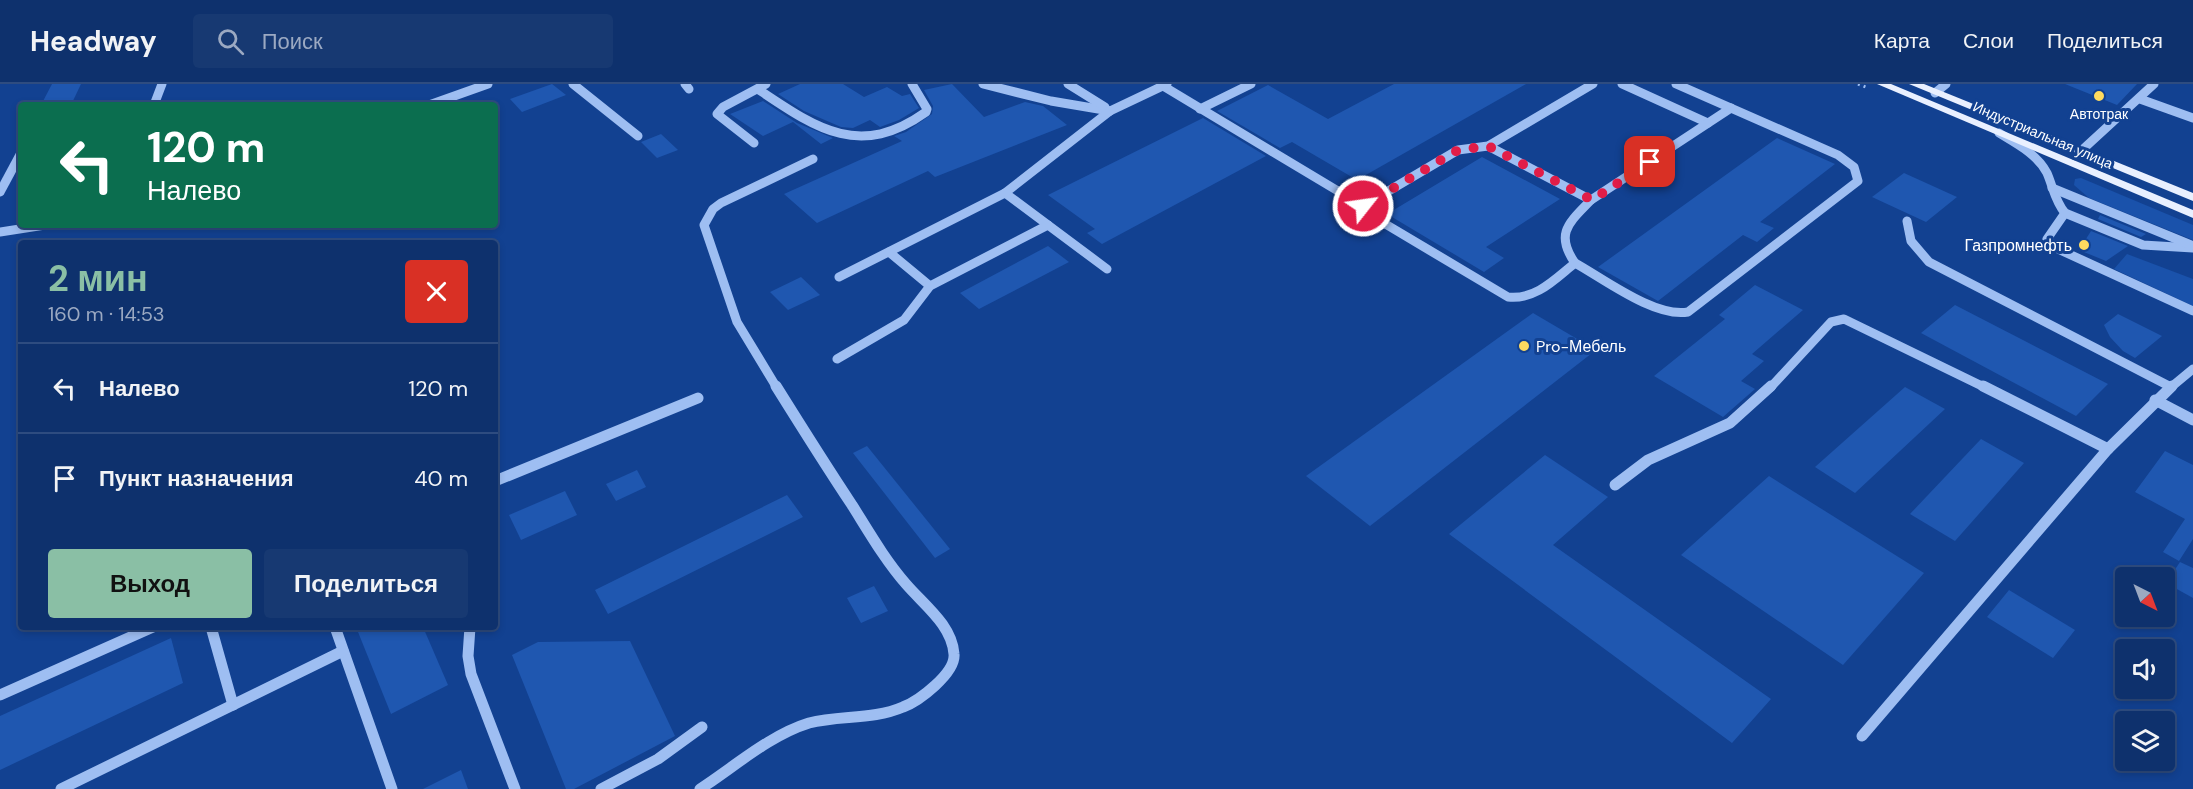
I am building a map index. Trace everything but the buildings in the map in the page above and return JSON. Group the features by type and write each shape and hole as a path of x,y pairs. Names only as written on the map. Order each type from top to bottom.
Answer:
{"main road":[{"name":"Индустриальная улица","path":"1882,84 2193,214"},
{"name":"Индустриальная улица","path":"1914,84 2193,197"}],"lane":[{"path":"155,102 162,84"},
{"path":"437,102 488,84"},
{"path":"573,84 638,136"},
{"path":"754,143 717,114 723,106 763,87 828,133 860,138 885,134 926,112 912,84"},
{"path":"982,84 1051,101 1110,111"},
{"path":"1068,84 1110,111"},
{"path":"1200,109 1251,84"},
{"path":"1363,206 1458,150 1488,146 1593,84"},
{"path":"1622,84 1708,123"},
{"path":"1676,84 1731,108 1848,161 1858,174 1858,181 1692,311 1671,314 1659,310 1575,263 1567,253 1563,237 1566,228 1592,200 1731,108"},
{"path":"1935,93 1946,84"},
{"path":"2081,151 2154,84"},
{"path":"839,277 1005,193 1110,111 1165,85 1200,109 1363,206 1392,228 1516,299 1532,295 1575,263"},
{"path":"2140,99 2191,114"},
{"path":"1997,132 2039,162 2052,188 2056,204 2065,213 2143,246 2193,247"},
{"path":"1488,146 1592,200"},
{"path":"0,192 18,159"},
{"path":"700,789 783,734 810,723 874,716 904,707 941,681 951,669 955,657 952,641 941,622 905,583 881,550 746,340 737,322 704,225 713,209 721,203 813,159"},
{"path":"2052,188 2193,247"},
{"path":"1005,193 1107,269"},
{"path":"2065,213 2048,234 2047,239 2051,244 2193,311"},
{"path":"1907,221 1911,241 1929,262 2171,387"},
{"path":"837,359 904,320 930,286 1048,225"},
{"path":"0,242 3,232 27,228"},
{"path":"889,252 930,286"},
{"path":"1615,485 1648,460 1723,428 1770,388 1836,319 1852,321 2108,449"},
{"path":"1862,736 2108,449 2155,400 2193,369"},
{"path":"498,480 698,398"},
{"path":"2155,400 2193,420"},
{"path":"0,695 146,630"},
{"path":"212,630 233,705"},
{"path":"335,630 392,789"},
{"path":"470,630 468,656 471,674 515,789"},
{"path":"61,789 343,651"},
{"path":"601,789 658,759 702,727"}],"shaded area":[{"path":"2081,178 2193,225 2193,240 2089,198 2074,185 2075,179"},
{"path":"2127,254 2193,279 2193,306 2114,269"}],"place":[{"name":"Автотрак","path":"2099,96"},
{"name":"Газпромнефть","path":"2084,245"},
{"name":"Pro-Мебель","path":"1524,346"}],"route":[{"path":"1363,206 1458,150 1488,146 1592,200 1650,162"}]}
